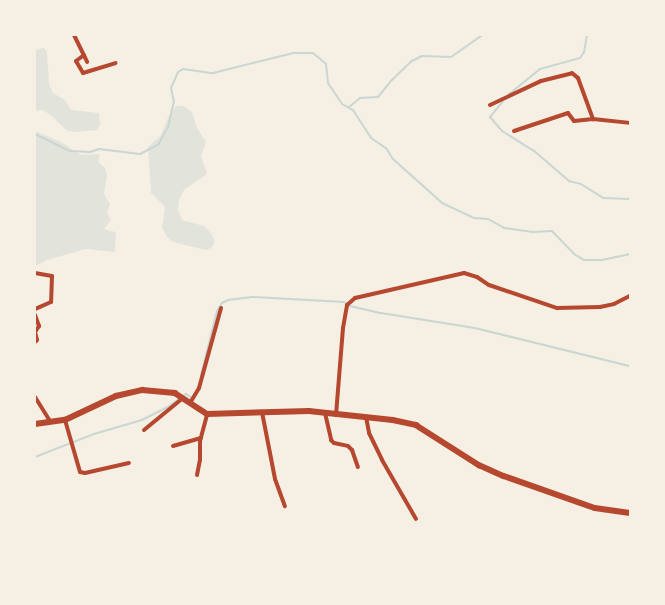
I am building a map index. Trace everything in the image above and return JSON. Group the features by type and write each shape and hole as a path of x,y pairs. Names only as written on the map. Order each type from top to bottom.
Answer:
{"main road":[{"path":"35,424 65,420 116,396 142,390 163,390 182,398 207,414 309,411 411,423 479,465 504,476 595,508 630,513"}],"street":[{"path":"74,35 87,62"},
{"path":"84,55 76,61 83,73 114,63"},
{"path":"490,105 540,81 572,73 578,78 593,119"},
{"path":"514,131 564,114 569,114 574,121 593,119 630,123"},
{"path":"35,273 52,276 51,302 35,309"},
{"path":"336,415 343,328 347,305 355,298 464,273 477,277 496,288 557,308 600,307 614,304 630,296"},
{"path":"190,404 199,388 221,308"},
{"path":"35,315 39,328 36,332 37,340 35,342"},
{"path":"35,397 50,421"},
{"path":"144,430 182,398"},
{"path":"262,412 274,479 285,506"},
{"path":"325,413 331,440 334,443 348,446 352,450 358,467"},
{"path":"197,475 201,438 207,414"},
{"path":"366,417 369,433 382,460 416,519"},
{"path":"65,420 80,472 85,473 129,463"},
{"path":"173,446 201,438"}],"shaded area":[{"path":"44,48 47,52 49,84 53,93 65,100 71,110 99,113 100,125 97,130 75,132 66,130 43,110 35,111 35,50"},
{"path":"176,106 184,106 192,112 197,128 206,142 201,156 207,174 184,190 179,200 178,209 182,220 204,226 211,233 214,244 206,250 173,242 168,238 162,228 165,207 151,193 148,147 161,135 169,115"},
{"path":"35,131 61,142 81,155 100,154 98,162 105,168 107,176 104,194 110,204 107,212 111,220 104,229 116,234 115,252 86,249 47,260 35,266"}],"waterway":[{"path":"349,107 360,98 378,97 412,61 422,56 451,57 483,35"},
{"path":"508,95 540,69 580,58 584,52 587,35"},
{"path":"35,134 70,151 90,152 99,149 140,154 158,145 168,127 174,102 171,88 178,72 183,69 213,73 293,53 313,53 326,64 328,83 342,104 353,110 371,138 386,148 393,159 442,203 474,218 488,219 504,228 533,232 552,231 574,254 584,260 602,260 630,254"},
{"path":"503,101 490,117 502,131 533,150 569,181 581,184 603,198 630,199"},
{"path":"201,375 217,311 222,303 228,300 252,297 344,302 350,306 381,313 475,328 630,366"},
{"path":"183,396 186,394 192,398"},
{"path":"35,457 94,434 142,420 168,407 179,399"}]}
